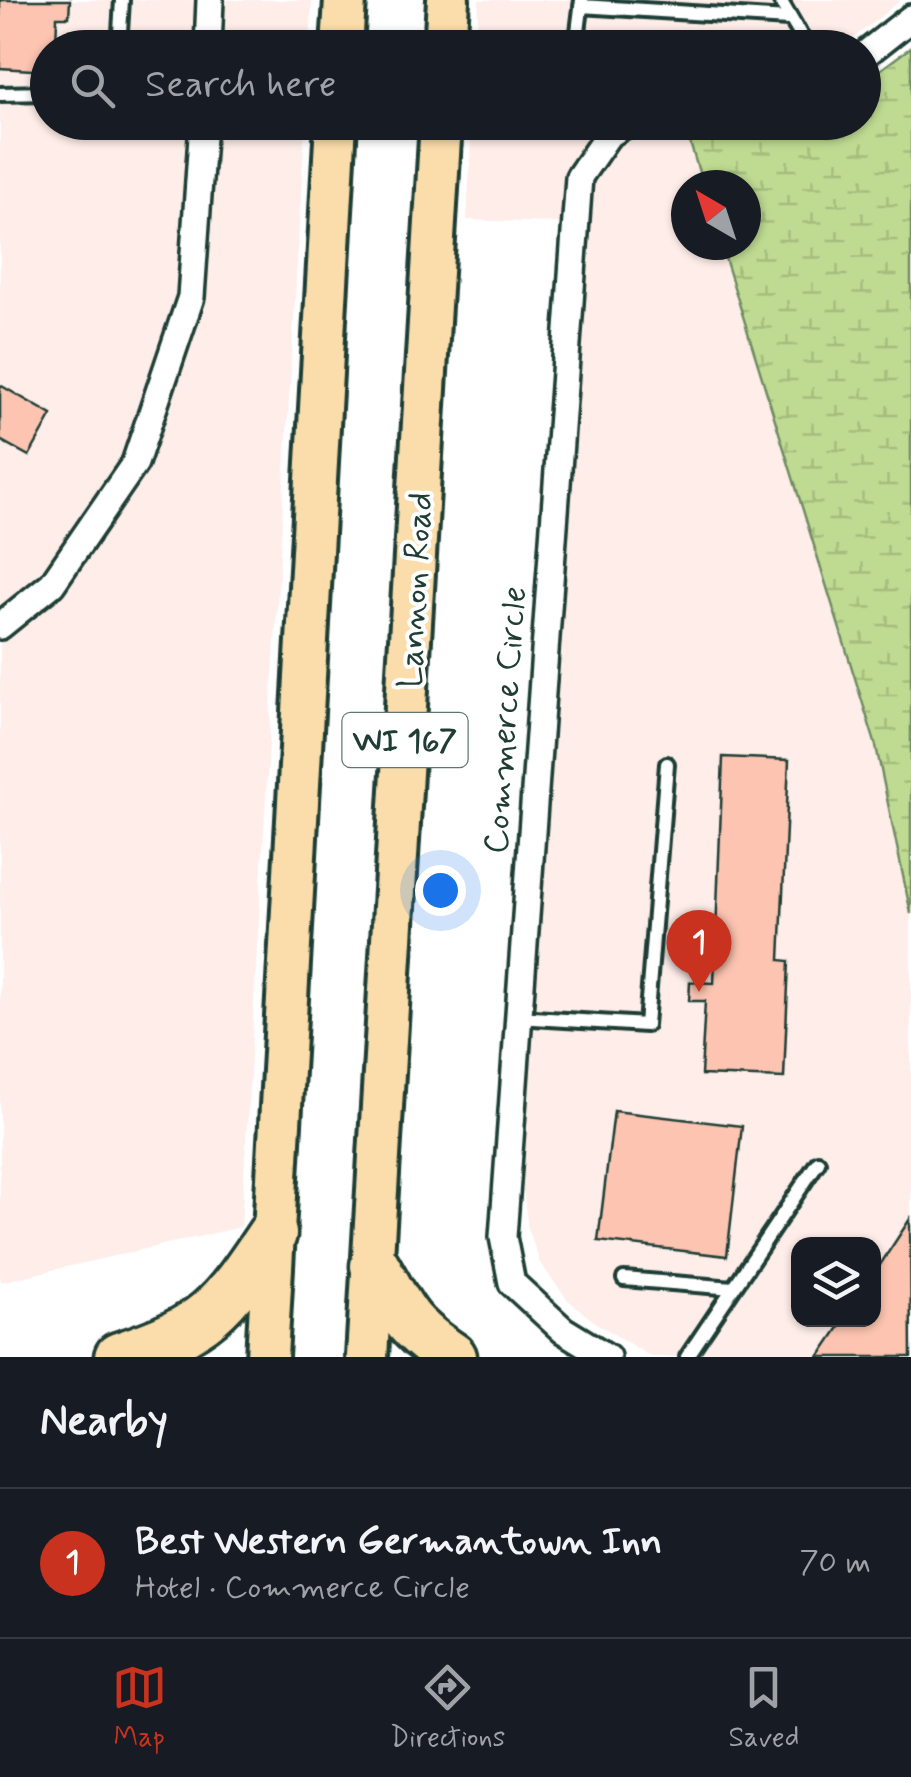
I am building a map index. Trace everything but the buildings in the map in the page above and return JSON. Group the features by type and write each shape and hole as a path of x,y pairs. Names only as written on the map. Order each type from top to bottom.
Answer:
{"highway":[{"path":"119,1357 174,1339 204,1321 229,1299 272,1234"},
{"path":"375,1266 400,1316 414,1332 452,1357"}],"main road":[{"path":"343,30 345,0"},
{"name":"WI 167","path":"267,1357 335,140"},
{"name":"Lannon Road","path":"367,1357 440,140"}],"street":[{"path":"209,30 210,0"},
{"path":"881,41 911,18"},
{"path":"1,622 52,584 135,463 191,296 203,140"},
{"name":"Commerce Circle","path":"605,140 579,178 503,1237 512,1284 563,1330 607,1357"}],"lane":[{"path":"121,30 122,0"},
{"path":"780,0 796,30"},
{"path":"578,30 582,3 788,19"},
{"path":"0,94 30,93"},
{"path":"517,1017 646,1025 667,764"},
{"path":"687,1357 818,1162"},
{"path":"624,1279 733,1288"}],"shaded area":[{"path":"0,0 312,0 311,30 30,30 30,140 304,140 241,1227 0,1282"},
{"path":"479,0 901,0 864,30 477,30"},
{"path":"471,140 689,140 698,170 671,170 671,260 726,260 876,746 911,914 911,1357 651,1357 596,1323 567,1299 540,1263 528,1229 523,1189 582,224 467,220"}],"green space":[{"path":"911,47 911,914 876,746 726,260 761,260 761,170 698,170 689,140 881,140 881,69"}],"place":[{"name":"Best Western Germantown Inn","path":"699,992"}]}
